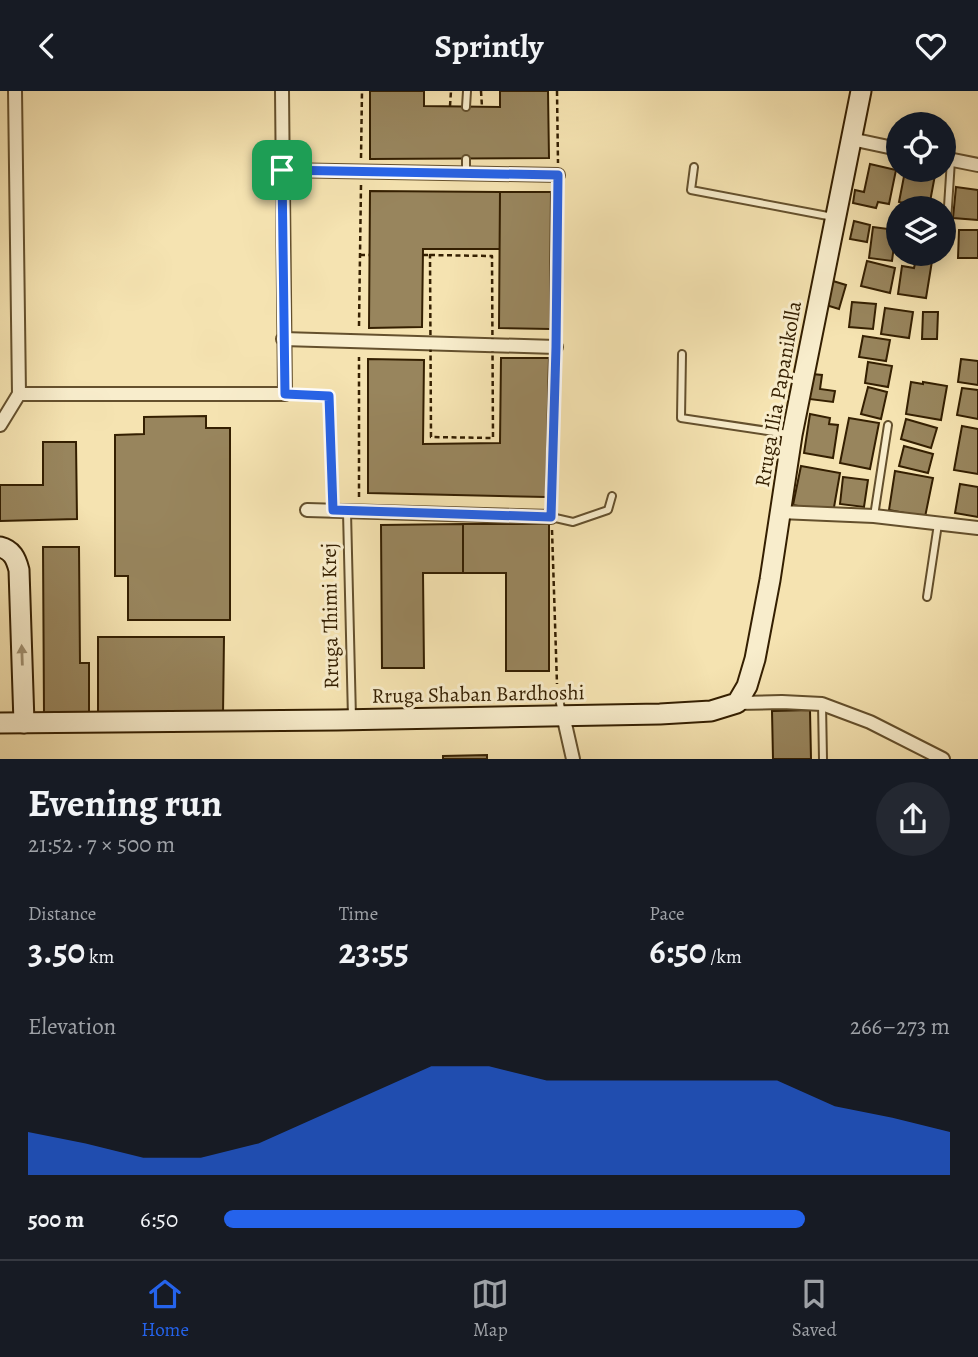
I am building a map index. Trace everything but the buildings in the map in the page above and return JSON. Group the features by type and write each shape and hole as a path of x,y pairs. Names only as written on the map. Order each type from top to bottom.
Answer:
{"street":[{"path":"0,425 19,394 15,91"},
{"path":"19,394 285,394 282,91"},
{"name":"Rruga Ilia Papanikolla","path":"737,703 747,686 755,659 792,435 861,91"},
{"path":"851,139 886,146"},
{"path":"956,161 978,165"},
{"path":"282,170 558,175"},
{"path":"283,339 430,343 492,352 556,347"},
{"path":"307,510 551,517"},
{"path":"780,512 874,516 978,528"},
{"path":"0,547 12,553 19,569 24,723"},
{"name":"Rruga Shaban Bardhoshi","path":"0,723 352,720 660,713 711,711 737,703 782,702 822,704 870,722 943,758"},
{"path":"563,715 573,758"}],"lane":[{"path":"467,91 467,107"},
{"path":"467,159 467,173"},
{"path":"695,167 691,190 835,217"},
{"path":"681,354 681,418 792,435"},
{"path":"285,394 329,396 333,510"},
{"path":"874,516 888,425"},
{"path":"551,517 573,522 607,510 612,496"},
{"name":"Rruga Thimi Krej","path":"352,720 353,511"},
{"path":"928,597 938,524"},
{"path":"558,694 563,715"},
{"path":"822,704 823,758"}],"path":[{"path":"359,341 362,91"},
{"path":"450,91 450,107"},
{"path":"481,91 482,107"},
{"path":"558,91 556,347 551,517 558,694"},
{"path":"431,358 431,437 493,438 492,249"},
{"path":"360,255 370,255"},
{"path":"423,255 492,256"},
{"path":"430,255 430,343"},
{"path":"353,511 359,362"}],"route":[{"path":"282,170 558,175 551,517 333,510 329,396 285,394 282,170"}]}
